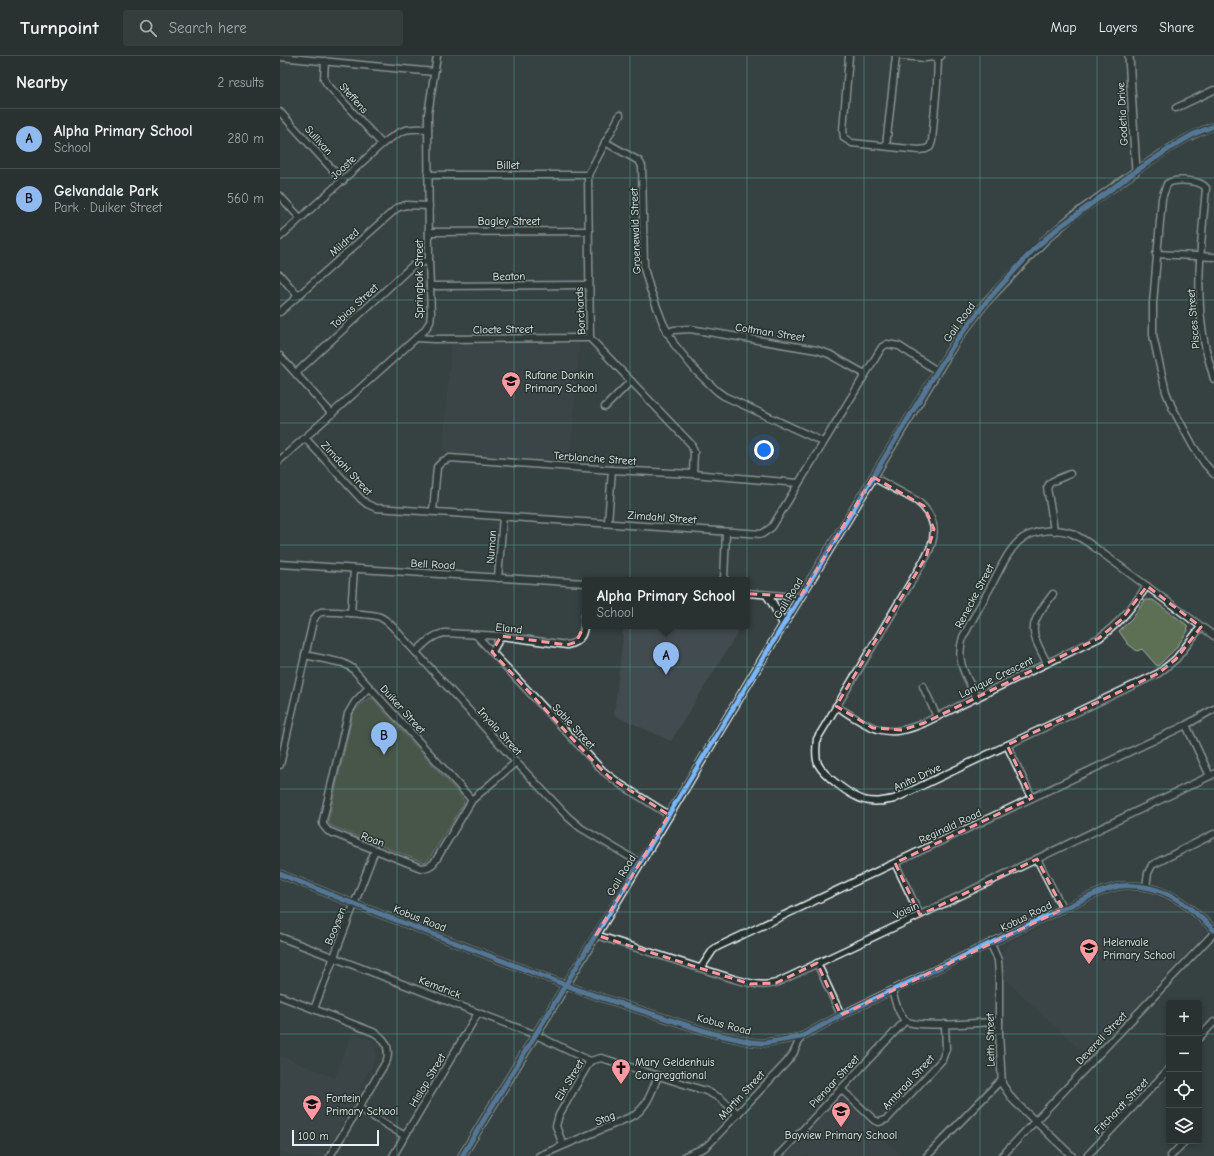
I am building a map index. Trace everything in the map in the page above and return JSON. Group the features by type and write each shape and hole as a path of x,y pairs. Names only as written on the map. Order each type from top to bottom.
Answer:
{"street":[{"name":"Springbok Street","path":"280,460 417,338 428,327 430,322 428,129 429,107 437,56"},
{"path":"849,56 843,130 844,138 852,143 919,150 930,147 932,140 938,56"},
{"path":"886,146 896,56"},
{"path":"902,56 925,58 941,56"},
{"name":"Godetia Drive","path":"1129,56 1136,170"},
{"path":"280,57 325,60 434,72"},
{"name":"Steffens","path":"325,60 324,79 327,84 382,144"},
{"path":"1176,108 1214,90"},
{"name":"Sullivan","path":"280,112 342,181"},
{"name":"Borchards","path":"620,115 604,142 588,175 590,338 691,444 694,452 693,474"},
{"name":"Gail Road","path":"462,1156 937,371 971,320 1002,283 1034,249 1057,229 1136,170 1194,134 1214,126"},
{"name":"Jooste","path":"280,237 382,144 400,131 407,129 428,129"},
{"name":"Groenewald Street","path":"604,142 640,161 642,166 644,268 650,289 667,332 674,344 717,391 734,402 823,442"},
{"name":"Billet","path":"428,175 588,175"},
{"name":"Pisces Street","path":"1156,254 1162,198 1165,188 1169,182 1174,180 1200,183 1206,188 1200,256 1200,301 1207,356 1214,379"},
{"path":"280,196 300,218"},
{"name":"Mildred","path":"280,312 397,208 406,205 429,206"},
{"name":"Bagley Street","path":"429,232 589,231"},
{"path":"1214,257 1156,254 1153,335 1166,392 1177,418 1193,446 1214,474"},
{"name":"Tobias Street","path":"296,373 412,266 417,263 429,261"},
{"path":"280,275 298,296"},
{"name":"Beaton","path":"430,286 589,285"},
{"name":"Coltman Street","path":"667,332 690,329 817,350 829,354 865,374"},
{"name":"Cloete Street","path":"417,338 590,338"},
{"name":"Zimdahl Street","path":"306,438 367,504 376,508 762,534 772,527 882,347 887,344 899,346 937,371"},
{"path":"280,356 332,414"},
{"path":"605,407 631,381"},
{"name":"Terblanche Street","path":"433,511 436,470 440,463 446,459 693,474 798,483"},
{"path":"608,523 612,470"},
{"path":"1054,531 1047,488 1053,481 1070,474"},
{"name":"Anita Drive","path":"873,477 918,501 924,506 932,520 934,537 926,556 817,739 816,756 818,764 822,770 849,794 865,800 883,801 894,799 1160,673 1176,659 1201,627"},
{"name":"Numan","path":"498,578 503,517"},
{"name":"Renecke Street","path":"977,698 959,658 963,637 1002,565 1013,548 1023,538 1038,532 1054,531 1076,535 1214,636"},
{"path":"724,577 726,532"},
{"name":"Bell Road","path":"280,564 582,583"},
{"path":"351,613 354,569"},
{"name":"Lanique Crescent","path":"836,706 873,728 890,732 924,724 1047,662 1100,638 1122,619 1147,586"},
{"path":"750,593 800,597"},
{"path":"1047,662 1033,634 1033,628 1040,611 1053,594"},
{"path":"767,595 784,624"},
{"name":"Inyala Street","path":"305,655 314,619 321,612 374,615 384,619 560,810 574,823 640,863"},
{"name":"Eland","path":"416,652 431,638 440,634 501,636 567,645 574,644 580,639 583,629"},
{"name":"Sable Street","path":"476,635 603,771 620,784 669,815"},
{"path":"492,652 501,636"},
{"path":"280,764 305,655"},
{"name":"Duiker Street","path":"305,655 347,665 352,668 472,800"},
{"path":"923,686 937,717"},
{"name":"Roan","path":"370,687 355,702 348,714 323,820 323,825 328,831 422,868 431,866 472,800 516,762"},
{"name":"Reginald Road","path":"701,968 713,950 717,947 1186,725 1214,709"},
{"path":"1186,725 1212,775"},
{"path":"1007,745 1032,798"},
{"name":"Voisin","path":"596,935 745,982 760,985 776,983 1212,775"},
{"path":"1146,887 1148,873 1152,865 1214,834"},
{"name":"Booysen","path":"314,1009 375,850"},
{"path":"1037,858 1063,909"},
{"path":"896,863 920,915"},
{"name":"Kobus Road","path":"280,874 566,986 711,1033 741,1041 764,1043 801,1037 841,1015 1108,889 1128,885 1146,887 1169,894 1180,899 1214,930"},
{"name":"Deverell Street","path":"1002,1156 1214,933"},
{"name":"Kemdrick","path":"280,937 536,1035 590,1062"},
{"name":"Leith Street","path":"927,1156 1001,1080 998,960 991,944"},
{"path":"817,963 841,1015"},
{"path":"892,991 905,1020 911,1023 945,1024 999,1021"},
{"path":"280,996 373,1032 385,1042 388,1051 387,1060 330,1156"},
{"name":"Hislop Street","path":"393,1156 478,1013"},
{"name":"Pienaar Street","path":"778,1156 905,1020"},
{"path":"1201,1036 1214,1022"},
{"name":"Ambraal Street","path":"841,1089 874,1120 880,1122 887,1119 942,1060 946,1049 945,1024"},
{"name":"Martin Street","path":"685,1156 706,1146 738,1114 790,1058 801,1037"},
{"name":"Elk Street","path":"563,1146 556,1126 559,1115 590,1062 601,1058 712,1093 738,1114"},
{"name":"Fitchardt Street","path":"1087,1156 1166,1072"},
{"name":"Stag","path":"539,1156 635,1115 649,1100 658,1076"},
{"path":"1001,1080 1003,1088 1010,1097 1072,1156"},
{"path":"359,1108 405,1136"},
{"path":"1171,1156 1182,1144"}],"highlighted area":[{"path":"873,477 924,506 934,529 926,557 836,706 873,728 902,730 924,723 1099,638 1122,619 1147,586 1201,627 1176,659 1159,673 1007,745 1032,798 895,863 920,915 1037,859 1063,909 841,1015 817,963 776,983 750,984 596,935 669,815 609,777 594,762 492,652 501,636 567,645 576,642 585,624 586,583 800,597"}],"shaded area":[{"name":"Rufane Donkin Primary School","path":"451,344 579,344 570,461 443,452"},
{"path":"624,629 738,629 737,634 671,741 614,715"},
{"name":"Helenvale Primary School","path":"1128,891 1153,895 1168,900 1203,927 1203,935 1088,1057 1004,978 1003,951 1010,942 1105,896"},
{"name":"Fontein Primary School","path":"352,1033 373,1041 377,1056 359,1087 361,1091 322,1156 295,1156 280,1150 280,1056 335,1078"},
{"name":"Bayview Primary School","path":"843,1099 902,1156 784,1156 837,1100"}],"green space":[{"path":"1145,600 1153,600 1187,625 1188,631 1175,649 1157,666 1142,649 1137,651 1128,644 1119,631 1132,618"},
{"path":"372,698 464,801 463,805 425,863 331,826 328,822 353,713 363,702"}],"cycle path":[{"path":"462,1156 956,341 986,302 1034,249 1057,229 1136,171 1175,145 1194,134 1214,126"},
{"path":"280,874 584,992 711,1033 751,1042 764,1043 801,1037 841,1015 1060,910 1097,893 1112,888 1122,886 1138,886 1161,891 1189,907 1214,930"}],"place":[{"name":"Rufane Donkin Primary School","path":"511,398"},
{"name":"Alpha Primary School","path":"666,675"},
{"name":"Gelvandale Park","path":"384,755"},
{"name":"Helenvale Primary School","path":"1089,965"},
{"name":"Mary Geldenhuis Congregational","path":"621,1085"},
{"name":"Fontein Primary School","path":"312,1121"},
{"name":"Bayview Primary School","path":"841,1128"}]}
